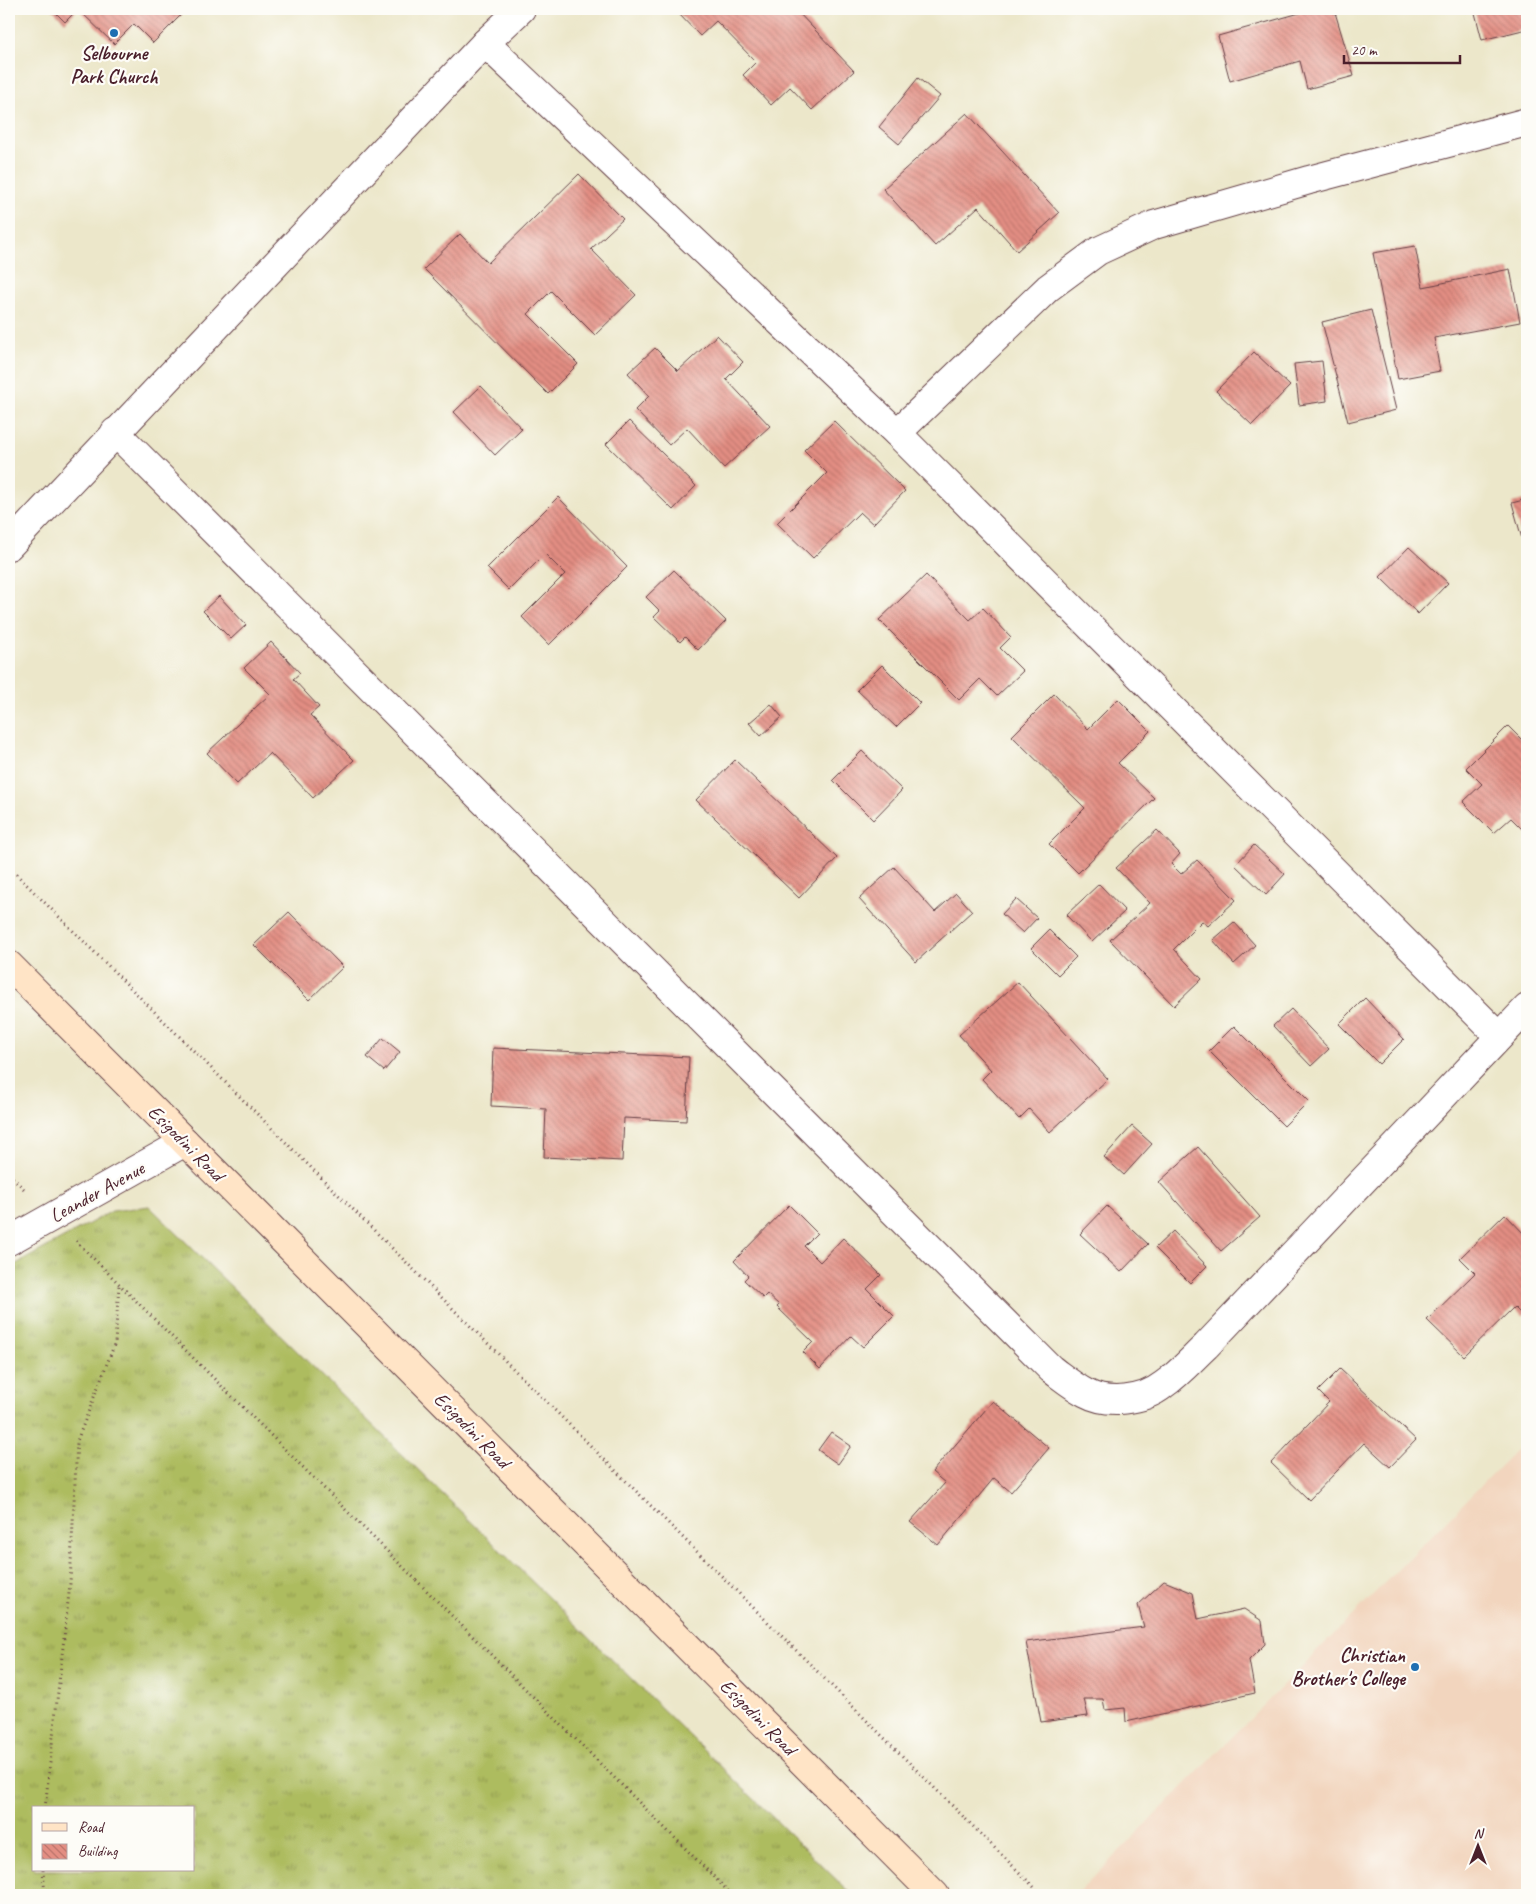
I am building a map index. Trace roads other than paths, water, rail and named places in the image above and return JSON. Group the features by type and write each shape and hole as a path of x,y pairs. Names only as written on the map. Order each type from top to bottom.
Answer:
{"main road":[{"name":"Esigodini Road","path":"9,965 935,1895"}],"street":[{"path":"9,546 485,43 521,9"},
{"path":"485,43 897,433 1499,1036"},
{"path":"897,433 1048,288 1098,251 1154,225 1309,180 1527,122"},
{"path":"115,432 1051,1369 1087,1394 1107,1400 1127,1400 1162,1387 1206,1346 1527,1008"},
{"name":"Leander Avenue","path":"9,1241 185,1142"}],"place":[{"name":"Selbourne Park Church","path":"114,33"},
{"name":"Christian Brother's College","path":"1415,1667"}]}
